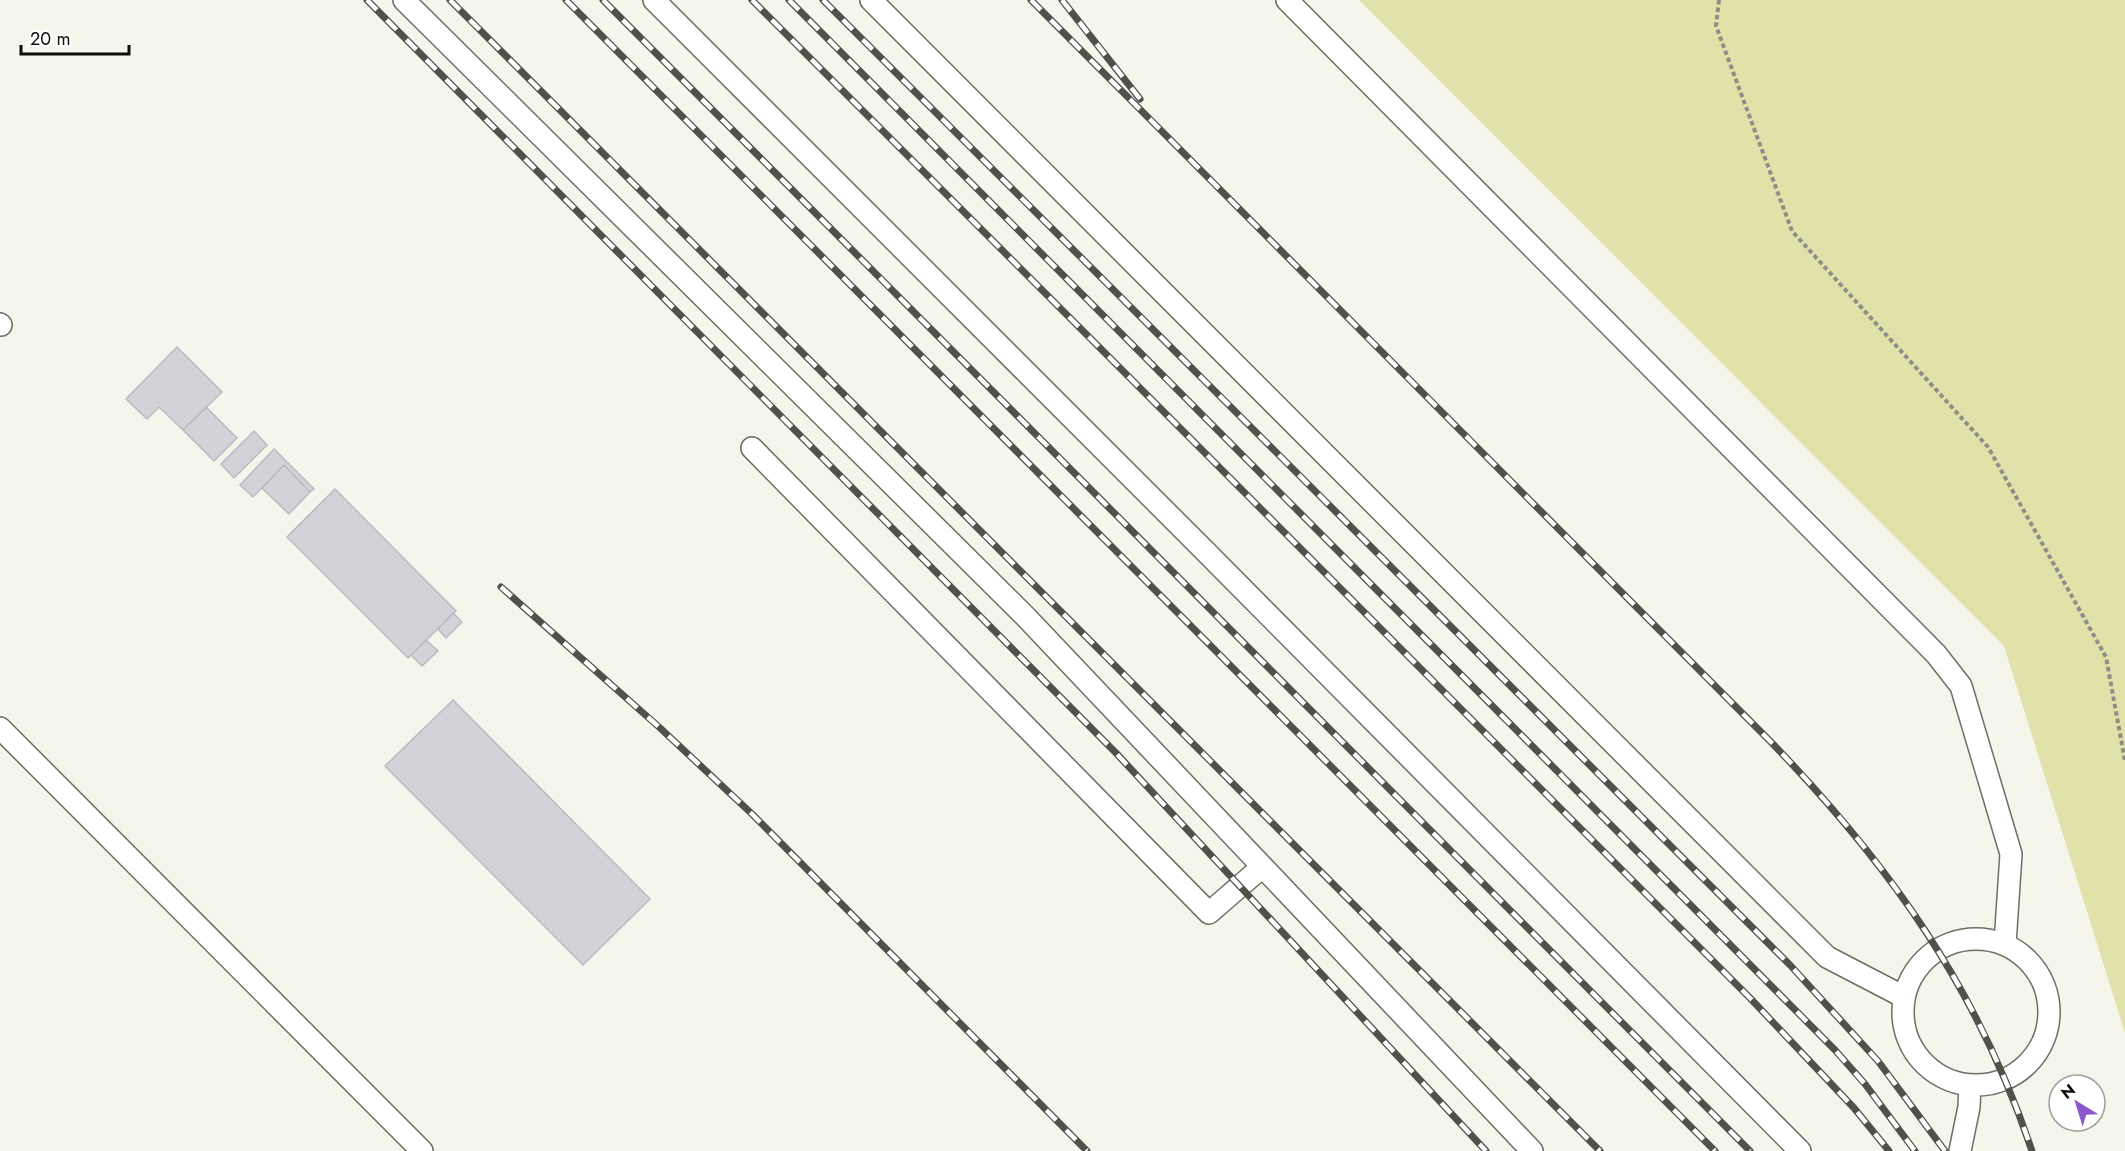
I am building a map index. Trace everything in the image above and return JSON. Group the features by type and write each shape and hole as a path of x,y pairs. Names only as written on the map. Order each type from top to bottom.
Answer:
{"lane":[{"path":"404,0 1025,616 1532,1151"},
{"path":"654,0 1800,1151"},
{"path":"871,0 1827,957 1904,997"},
{"path":"1287,0 1936,654 1955,678 1961,686 2011,854 2005,944"},
{"path":"752,448 1209,913 1262,867"},
{"path":"0,728 422,1151"},
{"path":"1983,939 2005,944 2025,957 2040,976 2049,999 2049,1024 2041,1047 2026,1066 2006,1079 1989,1085 1970,1085 1946,1080 1925,1066 1911,1046 1903,1022 1904,997 1911,978 1923,961 1937,949 1960,940 1983,939"},
{"path":"1960,1151 1969,1107 1970,1085"}],"path":[{"path":"1719,0 1716,26 1792,231 1988,447 2106,657 2125,761"}],"green space":[{"path":"1359,0 2125,0 2125,1033 2004,646"}],"building":[{"path":"177,347 222,392 183,430 159,407 147,419 126,399"},
{"path":"206,407 237,438 214,461 183,430"},
{"path":"254,431 267,445 234,478 221,464"},
{"path":"274,449 314,489 310,492 284,465 253,497 240,485"},
{"path":"284,465 310,492 289,514 262,488"},
{"path":"335,489 456,611 408,658 287,537"},
{"path":"453,613 462,622 446,638 438,629"},
{"path":"426,640 438,651 422,666 411,655"},
{"path":"453,700 650,899 583,965 385,766"}],"railway":[{"path":"367,0 1116,753 1486,1151"},
{"path":"450,0 1600,1151"},
{"path":"566,0 1715,1151"},
{"path":"603,0 1750,1151"},
{"path":"752,0 1750,998 1854,1108 1889,1151"},
{"path":"789,0 1835,1050 1865,1084 1915,1151"},
{"path":"823,0 1790,965 1878,1061 1945,1151"},
{"path":"1031,0 1770,741 1854,834 1891,882 1957,982 1985,1035 2010,1091 2032,1151"},
{"path":"1062,0 1140,99"},
{"path":"501,587 659,727 751,813 1087,1151"}]}
